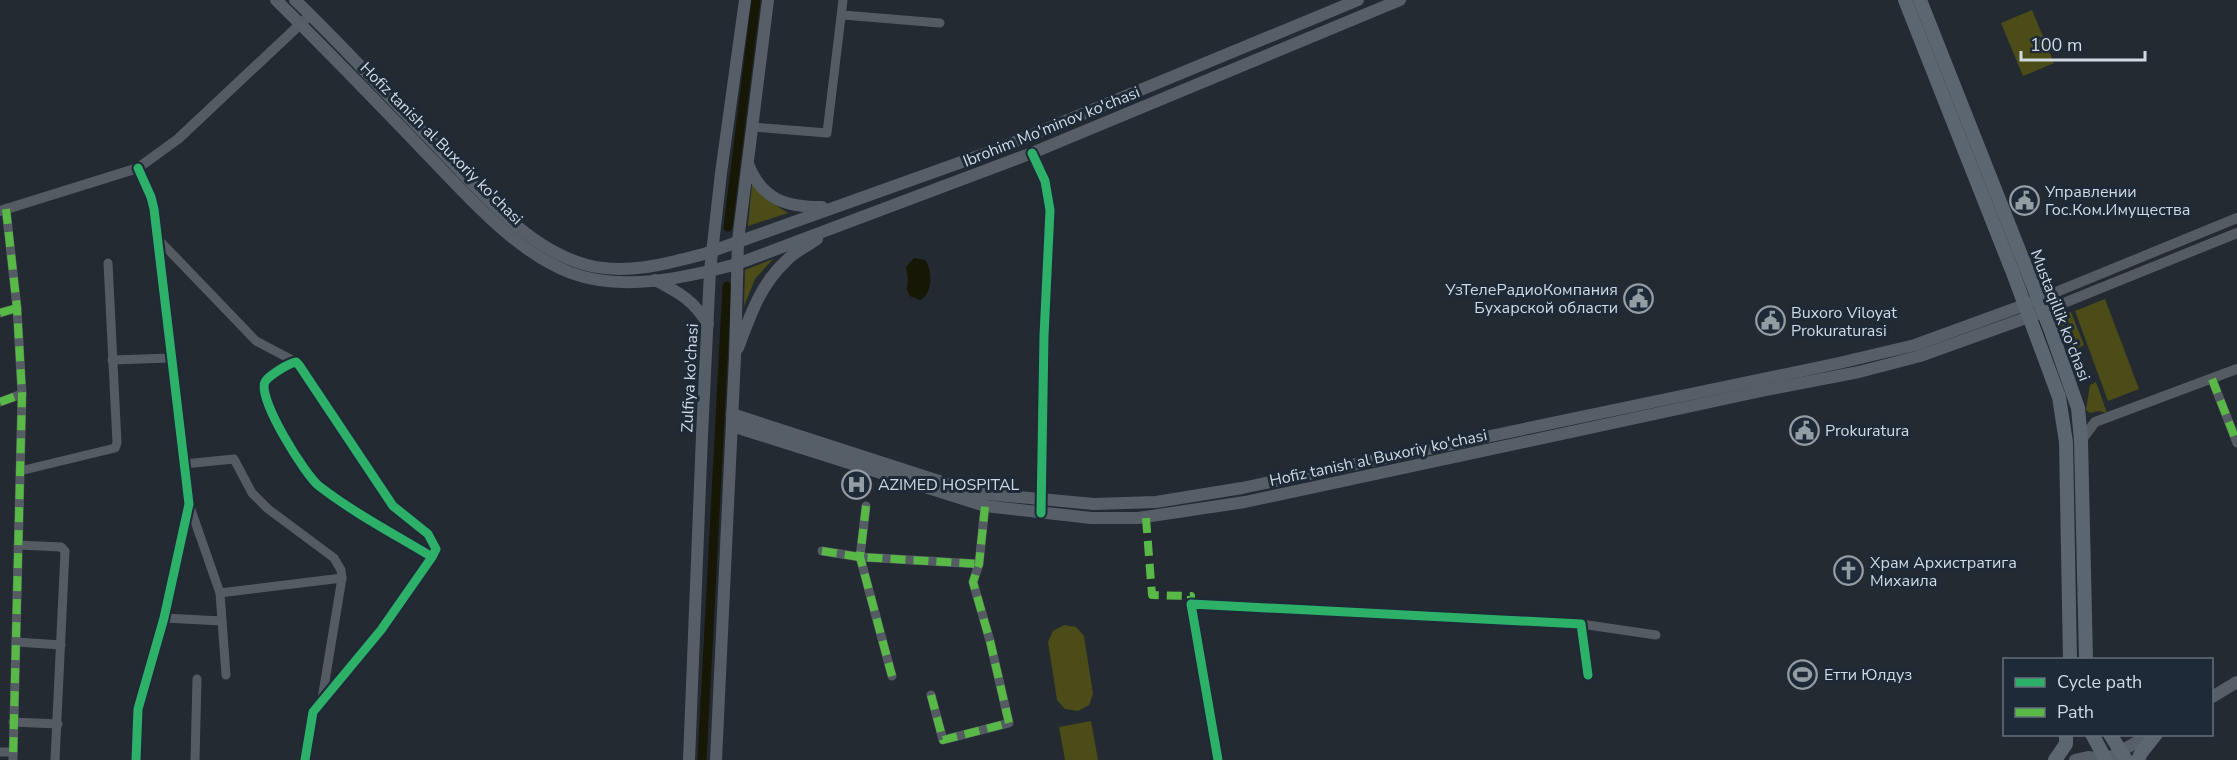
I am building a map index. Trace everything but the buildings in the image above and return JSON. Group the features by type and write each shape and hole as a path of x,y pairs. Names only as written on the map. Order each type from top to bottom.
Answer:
{"main road":[{"name":"Hofiz tanish al Buxoriy ko'chasi","path":"276,0 477,205 529,251 572,273 597,280 655,280 710,271"},
{"name":"Hofiz tanish al Buxoriy ko'chasi","path":"295,0 486,196 526,233 546,246 585,264 614,269 662,266 712,250"},
{"name":"Zulfiya ko'chasi","path":"689,760 710,271 745,0"},
{"path":"716,760 735,357 736,264 768,0"},
{"name":"Ibrohim Mo'minov ko'chasi","path":"712,250 998,149 1358,0"},
{"name":"Ibrohim Mo'minov ko'chasi","path":"710,271 736,264 1004,164 1400,0"},
{"name":"Mustaqillik ko'chasi","path":"1905,0 2027,311 2052,377 2064,419 2070,658"},
{"name":"Mustaqillik ko'chasi","path":"1920,0 2042,305 2078,408 2081,441 2086,658"},
{"path":"998,149 1004,164"},
{"path":"747,162 753,177 779,202 801,207 832,207"},
{"path":"735,357 754,304 767,281 786,260 834,227"},
{"path":"655,280 679,292 694,303 708,324"},
{"path":"2027,311 2042,305"},
{"name":"Hofiz tanish al Buxoriy ko'chasi","path":"979,501 1041,498 1094,504 1156,502 1242,488 1839,363 1915,345 2027,311"},
{"name":"Hofiz tanish al Buxoriy ko'chasi","path":"979,501 1041,513 1115,519 1152,517 1201,510 1859,372 1920,356 2027,311"},
{"path":"1642,403 1644,416"},
{"path":"732,420 979,501"},
{"path":"2213,696 2237,682"},
{"path":"2055,760 2066,744 2067,736"},
{"path":"2093,736 2106,760"},
{"path":"2111,736 2123,756"},
{"path":"2075,760 2088,757 2106,760 2123,756 2150,736"},
{"path":"2138,760 2155,736"}],"street":[{"path":"753,127 827,133 843,0"},
{"path":"0,752 13,756 22,394 17,308 3,210 138,168 178,139 310,15"},
{"path":"843,15 940,23"},
{"path":"1032,153 1045,181 1050,210 1044,336 1041,513"},
{"path":"138,168 151,197 189,504 220,594 226,675"},
{"path":"2042,305 2237,218"},
{"path":"2042,305 2237,233"},
{"path":"157,238 256,341 296,362 393,506 428,534 436,549 381,630 313,712 305,760"},
{"path":"20,471 115,448 117,443 108,263"},
{"path":"0,313 17,308"},
{"path":"112,360 171,358"},
{"path":"296,362 290,363 267,379 264,386 275,422 289,446 316,484 432,557"},
{"path":"2081,441 2096,422 2237,369"},
{"path":"2212,379 2237,443"},
{"path":"0,402 22,394"},
{"path":"184,464 234,459 252,493 268,509 334,558 341,570 342,578 321,702"},
{"path":"931,695 943,740 1009,723 990,641 973,582 979,564 979,501"},
{"path":"136,760 138,709 164,618 189,504"},
{"path":"866,506 860,557 892,676"},
{"path":"18,545 61,547 65,550 55,760"},
{"path":"822,551 860,557 979,564"},
{"path":"220,594 342,578"},
{"path":"1218,760 1191,604 1581,624 1656,636"},
{"path":"164,618 222,621"},
{"path":"1581,624 1588,675"},
{"path":"16,642 61,645"},
{"path":"195,760 196,679"},
{"path":"13,722 58,724"}],"shaded area":[{"path":"2032,10 2054,63 2023,76 2001,23"},
{"path":"752,184 771,202 788,213 748,226"},
{"path":"914,258 925,260 930,275 927,293 920,300 910,296 907,290 906,267"},
{"path":"773,259 755,279 744,306 745,270"},
{"path":"2105,299 2139,389 2108,401 2075,311"},
{"path":"2071,312 2084,345 2076,349 2061,332 2055,318"},
{"path":"2096,382 2107,413 2099,411 2090,413 2086,410 2090,385"},
{"path":"1064,625 1076,627 1084,636 1093,694 1089,705 1078,711 1065,709 1057,700 1048,642 1053,631"},
{"path":"1091,721 1098,760 1065,760 1059,727"}],"waterway":[{"path":"728,227 756,0"},
{"path":"702,760 727,286"}],"marked path":[{"path":"6,209 17,308 22,394 13,760"},
{"path":"0,313 17,308"},
{"path":"2212,379 2237,443"},
{"path":"0,402 22,394"},
{"path":"866,506 860,557 892,676"},
{"path":"931,695 943,740 1009,723 990,641 973,582 979,564 985,506"},
{"path":"1146,518 1152,595 1191,596 1191,606"},
{"path":"822,551 860,557 979,564"}],"cycle path":[{"path":"1032,153 1045,181 1050,210 1044,336 1041,513"},
{"path":"136,760 138,709 164,618 189,504 154,209 138,168"},
{"path":"305,760 313,712 381,630 432,557 436,549 428,534 393,506 299,365 296,362 293,363 270,376 265,382 264,391 268,403 284,436 312,479 346,505 432,557"},
{"path":"1218,760 1191,604 1581,624 1588,675"}],"place":[{"name":"Управлении Гос.Ком.Имущества","path":"2024,200"},
{"name":"УзТелеРадиоКомпания Бухарской области","path":"1639,298"},
{"name":"Buxoro Viloyat Prokuraturasi","path":"1770,321"},
{"name":"Prokuratura","path":"1804,430"},
{"name":"AZIMED HOSPITAL","path":"857,484"},
{"name":"Храм Архистратига Михаила","path":"1849,571"},
{"name":"Етти Юлдуз","path":"1803,674"}]}
